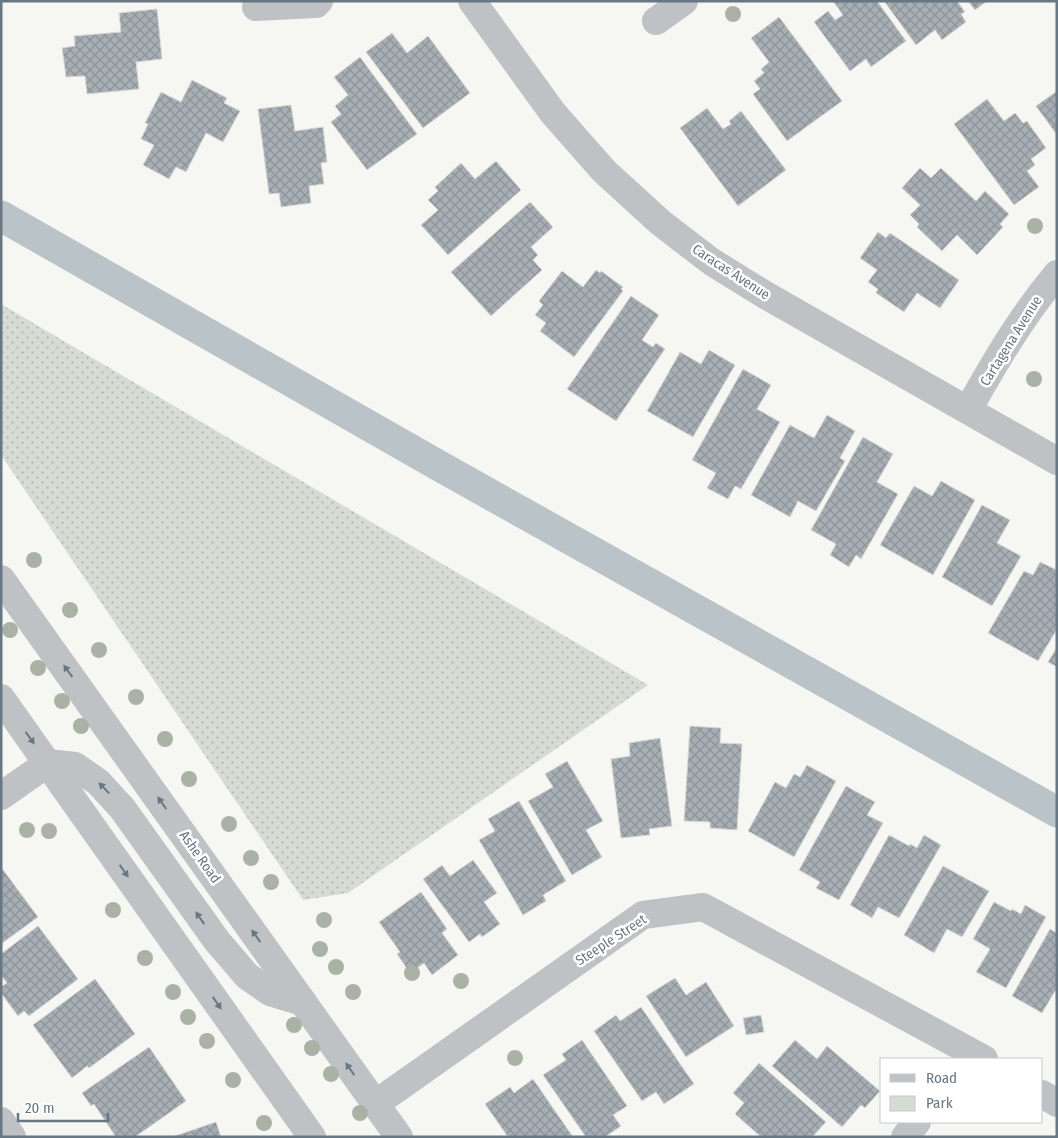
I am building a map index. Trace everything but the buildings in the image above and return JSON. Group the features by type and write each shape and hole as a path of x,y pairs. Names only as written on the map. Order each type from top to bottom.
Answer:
{"street":[{"path":"256,7 316,4 319,1"},
{"name":"Caracas Avenue","path":"472,1 553,113 604,171 661,223 712,262 767,296 1057,461"},
{"path":"656,21 684,1"},
{"name":"Cartagena Avenue","path":"968,410 1034,301 1057,274"},
{"name":"Ashe Road","path":"1,579 399,1137"},
{"path":"1,698 312,1137"},
{"path":"1,796 48,763 75,766 98,782 122,808 216,941 247,976 270,992 303,1002"},
{"name":"Steeple Street","path":"375,1104 643,915 703,907 974,1057"},
{"path":"1043,1095 1057,1103"},
{"path":"1,1121 12,1137"},
{"path":"905,1137 916,1123"}],"green space":[{"path":"1,304 648,685 348,893 303,900 1,455"}],"waterway":[{"path":"1,216 443,468 1057,812"}]}
